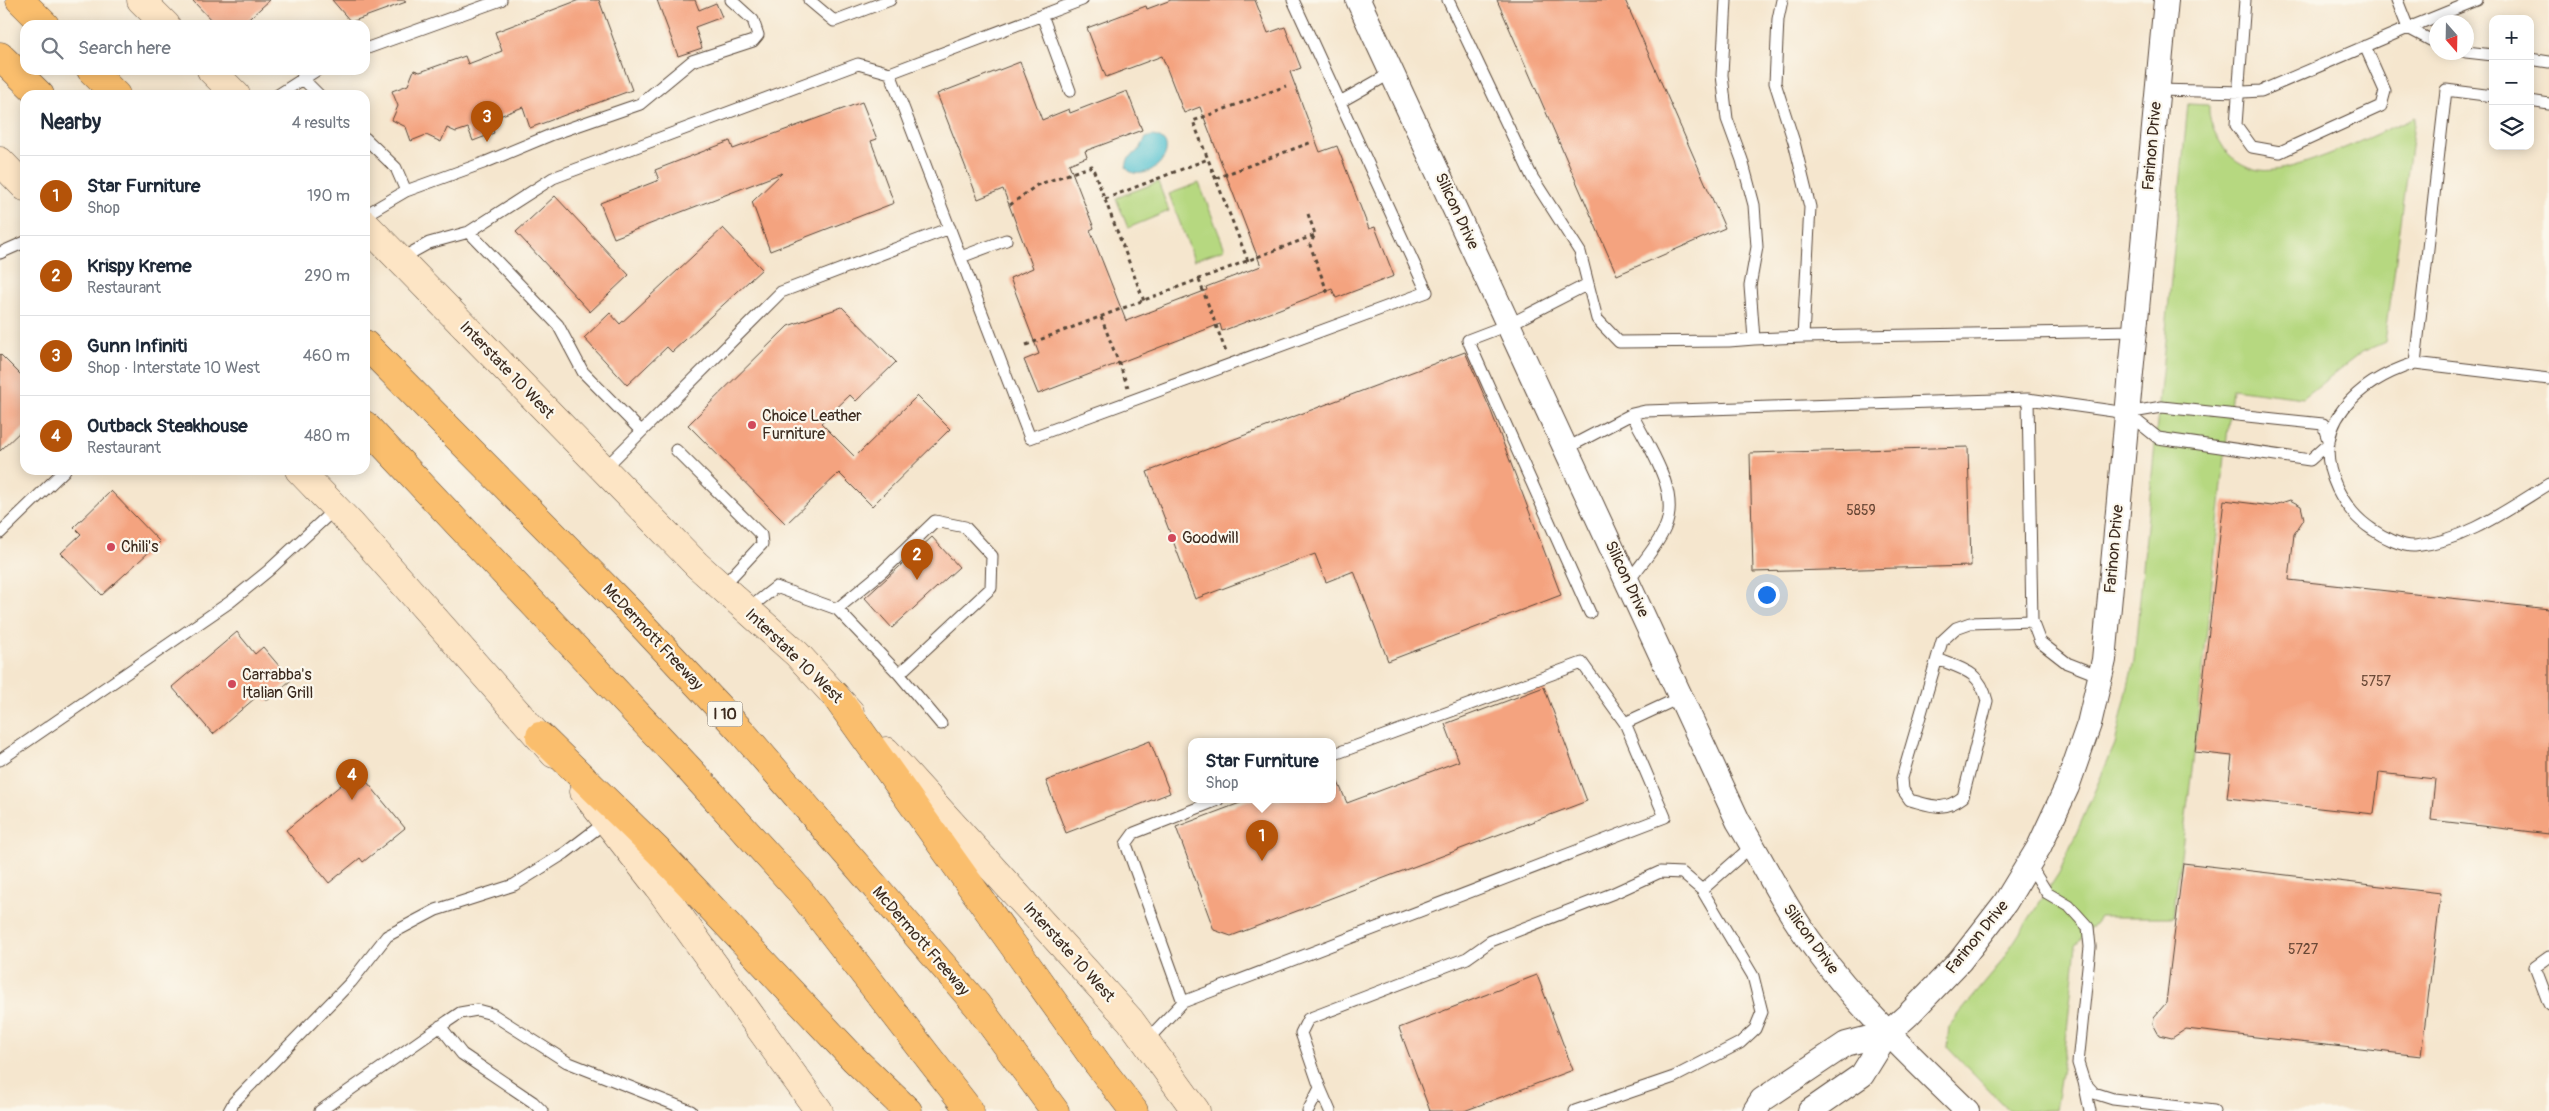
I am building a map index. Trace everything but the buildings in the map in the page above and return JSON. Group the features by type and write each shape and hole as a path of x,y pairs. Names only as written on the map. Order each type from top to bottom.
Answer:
{"highway":[{"path":"20,0 40,20"},
{"path":"0,56 35,90"},
{"path":"95,75 111,90"},
{"name":"McDermott Freeway","path":"370,349 628,610 741,731 977,1005 1055,1111"},
{"path":"370,430 690,770 799,890 970,1111"},
{"path":"834,694 1097,1063 1134,1111"},
{"path":"540,736 658,851 854,1059 908,1111"}],"main road":[{"path":"142,0 161,20"},
{"path":"216,75 231,90"},
{"path":"0,161 20,182"},
{"name":"Interstate 10 West","path":"370,229 697,565 797,654 1130,1020 1196,1111"},
{"path":"304,475 336,508 540,736 665,896 816,1110"}],"street":[{"name":"Silicon Drive","path":"1358,0 1510,324 1738,821 1774,886 1814,947 1857,1001 1967,1111"},
{"name":"Farinon Drive","path":"1810,1111 1862,1075 1888,1033 1910,1014 1960,961 2005,903 2029,864 2067,787 2089,724 2104,660 2166,0"},
{"name":"Farinon Drive","path":"1756,1111 1762,1100 1846,1044 1888,1033"}],"lane":[{"path":"370,47 500,0"},
{"path":"370,212 406,191 486,162 553,134 640,104 692,61 753,41 758,35 753,20 731,0"},
{"path":"810,0 834,20 890,0"},
{"path":"400,259 428,243 469,232 553,178 858,64 890,73 1082,0"},
{"path":"890,73 1030,438 1427,292 1293,0"},
{"path":"1448,0 1532,177 1580,252 1597,319 1620,342 1729,341 1803,336 2135,331"},
{"path":"1726,0 1722,75 1727,119 1742,160 1754,205 1757,248 1750,286 1754,339"},
{"path":"1782,0 1778,19 1775,84 1794,142 1810,207 1803,336"},
{"path":"2245,0 2236,125 2252,147 2280,152 2381,106 2385,92 2365,46"},
{"path":"2397,0 2408,28 2429,39"},
{"path":"2157,90 2237,92 2261,90 2476,0"},
{"path":"1042,15 1070,91"},
{"path":"2474,53 2489,55"},
{"path":"2534,60 2549,62"},
{"path":"1340,102 1393,72"},
{"path":"285,90 308,75"},
{"path":"302,78 315,90"},
{"path":"2415,363 2446,90 2489,95"},
{"path":"2534,102 2549,104"},
{"path":"370,143 396,168 406,191"},
{"path":"604,469 781,292 950,228"},
{"path":"469,232 558,325 583,372 641,431"},
{"path":"961,257 1006,240"},
{"path":"0,253 20,244"},
{"path":"1588,284 1510,324 1468,340 1590,613"},
{"path":"2549,379 2415,363 2391,370 2368,384 2332,423 2329,443 2329,470 2344,503 2360,522 2384,537 2414,546 2478,527 2549,484"},
{"path":"1567,448 1632,414 1645,411 2028,399 2127,413 2162,407 2323,424 2329,443"},
{"path":"2028,399 2032,621 2040,642 2067,663 2100,676"},
{"path":"2127,413 2158,438 2310,460 2329,443"},
{"path":"1628,582 1665,529 1671,509 1665,483 1632,414"},
{"path":"676,450 761,535 762,544 722,587"},
{"path":"0,533 60,475"},
{"path":"0,760 230,602 268,571 336,508"},
{"path":"837,609 882,572 935,521 965,527 992,556 991,588 898,674"},
{"path":"747,610 776,588 837,609 898,674 941,724"},
{"path":"1937,659 1972,672 1984,686 1987,701 1963,797 1952,805 1941,808 1910,800 1903,790 1902,778 1942,641 1956,628 1970,623 2032,621"},
{"path":"1146,1041 1183,1002 1665,817 1625,723 1582,663 1336,754"},
{"path":"1625,723 1681,698"},
{"path":"1183,1002 1126,844 1134,833 1210,803"},
{"path":"229,1111 234,1102 351,982 388,936 436,910 514,885 565,853 607,821"},
{"path":"1702,890 1753,845"},
{"path":"2029,864 2048,892 2069,906 2088,927 2090,947 2078,1063 2090,1111"},
{"path":"1330,1111 1301,1032 1308,1019 1467,958 1491,941 1614,893 1660,872 1682,873 1702,890 1753,976 1762,1012 1756,1029 1740,1043 1674,1077 1575,1111"},
{"path":"2549,957 2535,967 2549,1004"},
{"path":"320,1111 460,1013 477,1010 492,1014 567,1062 691,1111"},
{"path":"440,1026 462,1054 533,1102 542,1111"},
{"path":"2084,1082 2094,1093 2113,1099 2214,1111"},
{"path":"1308,1111 1320,1088"}],"path":[{"path":"1248,261 1193,121 1286,86"},
{"path":"1216,178 1312,142"},
{"path":"1105,200 1208,159"},
{"path":"1010,205 1037,186 1092,166 1144,301"},
{"path":"1308,214 1315,235 1310,245"},
{"path":"1026,345 1315,235"},
{"path":"1302,240 1310,245 1328,294"},
{"path":"1199,280 1230,364"},
{"path":"1101,317 1133,400"}],"green space":[{"path":"2188,104 2209,105 2209,116 2212,126 2228,154 2248,167 2259,170 2274,170 2314,160 2415,117 2385,342 2362,352 2303,398 2232,389 2194,754 2173,917 2100,917 2076,945 2065,1050 2055,1110 2009,1111 1947,1047 1949,1026 1994,972 2059,873 2115,744 2134,660"},
{"path":"1158,182 1169,211 1128,228 1116,198"},
{"path":"1199,183 1225,249 1194,260 1169,194"}],"water":[{"path":"1152,136 1162,139 1166,145 1166,152 1162,160 1148,172 1129,171 1126,167 1128,159 1140,149 1146,138"}],"place":[{"name":"Gunn Infiniti","path":"487,142"},
{"name":"Choice Leather Furniture","path":"752,425"},
{"name":"Goodwill","path":"1172,538"},
{"name":"Chili's","path":"111,547"},
{"name":"Krispy Kreme","path":"917,580"},
{"name":"Carrabba's Italian Grill","path":"232,684"},
{"name":"Outback Steakhouse","path":"352,800"},
{"name":"Star Furniture","path":"1262,861"}]}
